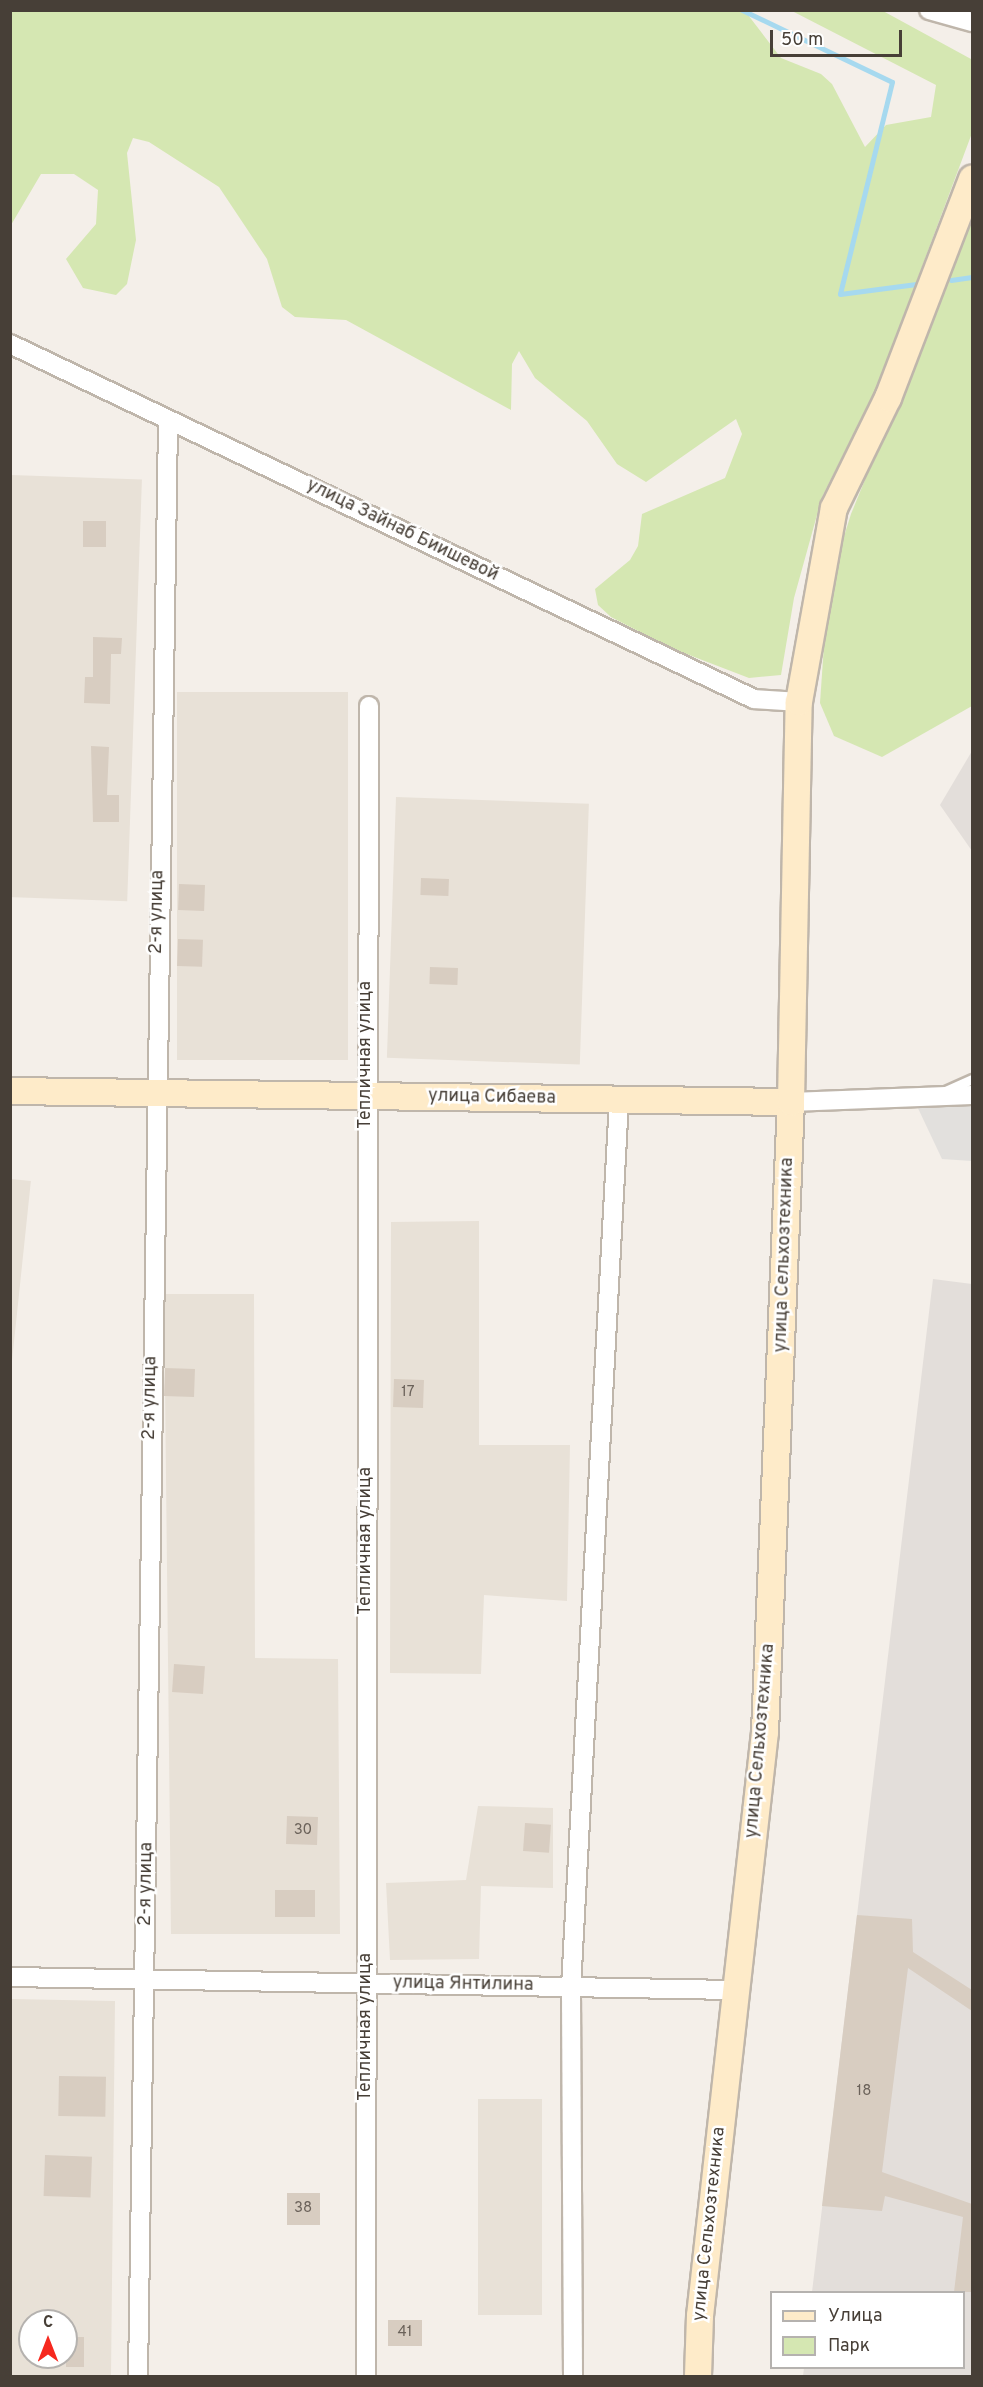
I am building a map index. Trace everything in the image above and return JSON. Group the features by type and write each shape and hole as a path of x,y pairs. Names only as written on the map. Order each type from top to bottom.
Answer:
{"main road":[{"name":"улица Сельхозтехника","path":"698,2376 736,1990 765,1732 791,1102 798,702 834,508 888,398 972,179"},
{"name":"улица Сибаева","path":"10,1091 791,1102"}],"street":[{"path":"929,10 972,22"},
{"name":"улица Зайнаб Биишевой","path":"10,344 754,699 798,702"},
{"name":"2-я улица","path":"138,2376 146,1979 154,1092 168,420"},
{"name":"Тепличная улица","path":"366,2376 366,1096 369,706"},
{"name":"улица Сибаева","path":"791,1102 972,1095"},
{"path":"573,2376 571,1987 619,1100"},
{"name":"улица Янтилина","path":"10,1977 736,1990"}],"lane":[{"path":"934,1095 972,1079"}],"shaded area":[{"path":"11,475 142,480 127,901 10,897"},
{"path":"177,692 348,692 348,1060 177,1060"},
{"path":"972,751 972,851 940,805"},
{"path":"396,797 589,804 580,1065 387,1058"},
{"path":"916,1104 972,1106 972,1161 942,1159"},
{"path":"11,1179 31,1181 10,1380"},
{"path":"479,1221 479,1445 570,1445 567,1601 484,1595 481,1674 390,1673 391,1222"},
{"path":"933,1279 972,1284 972,2376 803,2376 804,2369 965,2369 965,2291 812,2291"},
{"path":"164,1294 254,1294 255,1658 338,1659 340,1934 171,1934"},
{"path":"478,1806 553,1808 553,1888 481,1886 479,1959 390,1960 386,1883 466,1880"},
{"path":"11,1999 115,2001 111,2376 11,2376"},
{"path":"478,2099 542,2099 542,2315 478,2315"}],"green space":[{"path":"11,10 745,11 781,58 821,74 832,84 865,147 886,125 931,117 936,85 792,11 883,11 971,59 972,133 876,390 822,497 794,598 781,675 749,678 671,648 611,617 598,605 595,589 630,560 638,546 642,514 725,478 742,434 736,419 646,482 617,464 587,421 535,378 519,351 512,364 511,410 346,320 295,317 282,307 267,259 219,187 149,142 133,138 127,153 136,240 127,284 116,295 83,288 66,259 96,224 98,190 74,174 41,174 11,225"},
{"path":"972,218 972,706 882,757 834,736 820,703 828,587 851,514"}],"building":[{"path":"83,521 106,521 106,547 83,547"},
{"path":"93,637 122,638 121,654 111,654 110,704 84,703 85,677 93,677"},
{"path":"91,746 109,747 107,795 119,795 119,822 93,822"},
{"path":"421,878 449,879 448,896 420,895"},
{"path":"179,884 205,885 204,911 178,910"},
{"path":"178,939 203,940 202,967 177,966"},
{"path":"430,967 458,968 457,985 429,984"},
{"path":"165,1368 195,1369 194,1397 164,1396"},
{"path":"394,1379 424,1380 423,1408 393,1407"},
{"path":"174,1664 205,1666 203,1694 172,1692"},
{"path":"287,1816 318,1817 317,1845 286,1844"},
{"path":"525,1823 551,1825 549,1853 523,1851"},
{"path":"275,1890 315,1890 315,1917 275,1917"},
{"path":"857,1915 912,1919 913,1952 972,1990 972,2011 908,1968 882,2172 972,2204 972,2292 954,2291 963,2217 885,2196 882,2211 822,2206"},
{"path":"59,2076 106,2077 105,2117 58,2116"},
{"path":"45,2155 92,2157 91,2198 44,2196"},
{"path":"287,2193 320,2193 320,2225 287,2225"},
{"path":"388,2320 422,2320 422,2346 388,2346"},
{"path":"78,2337 84,2337 84,2367 78,2367"}],"waterway":[{"path":"742,10 892,82 840,294 916,284"},
{"path":"951,280 972,277"}]}
